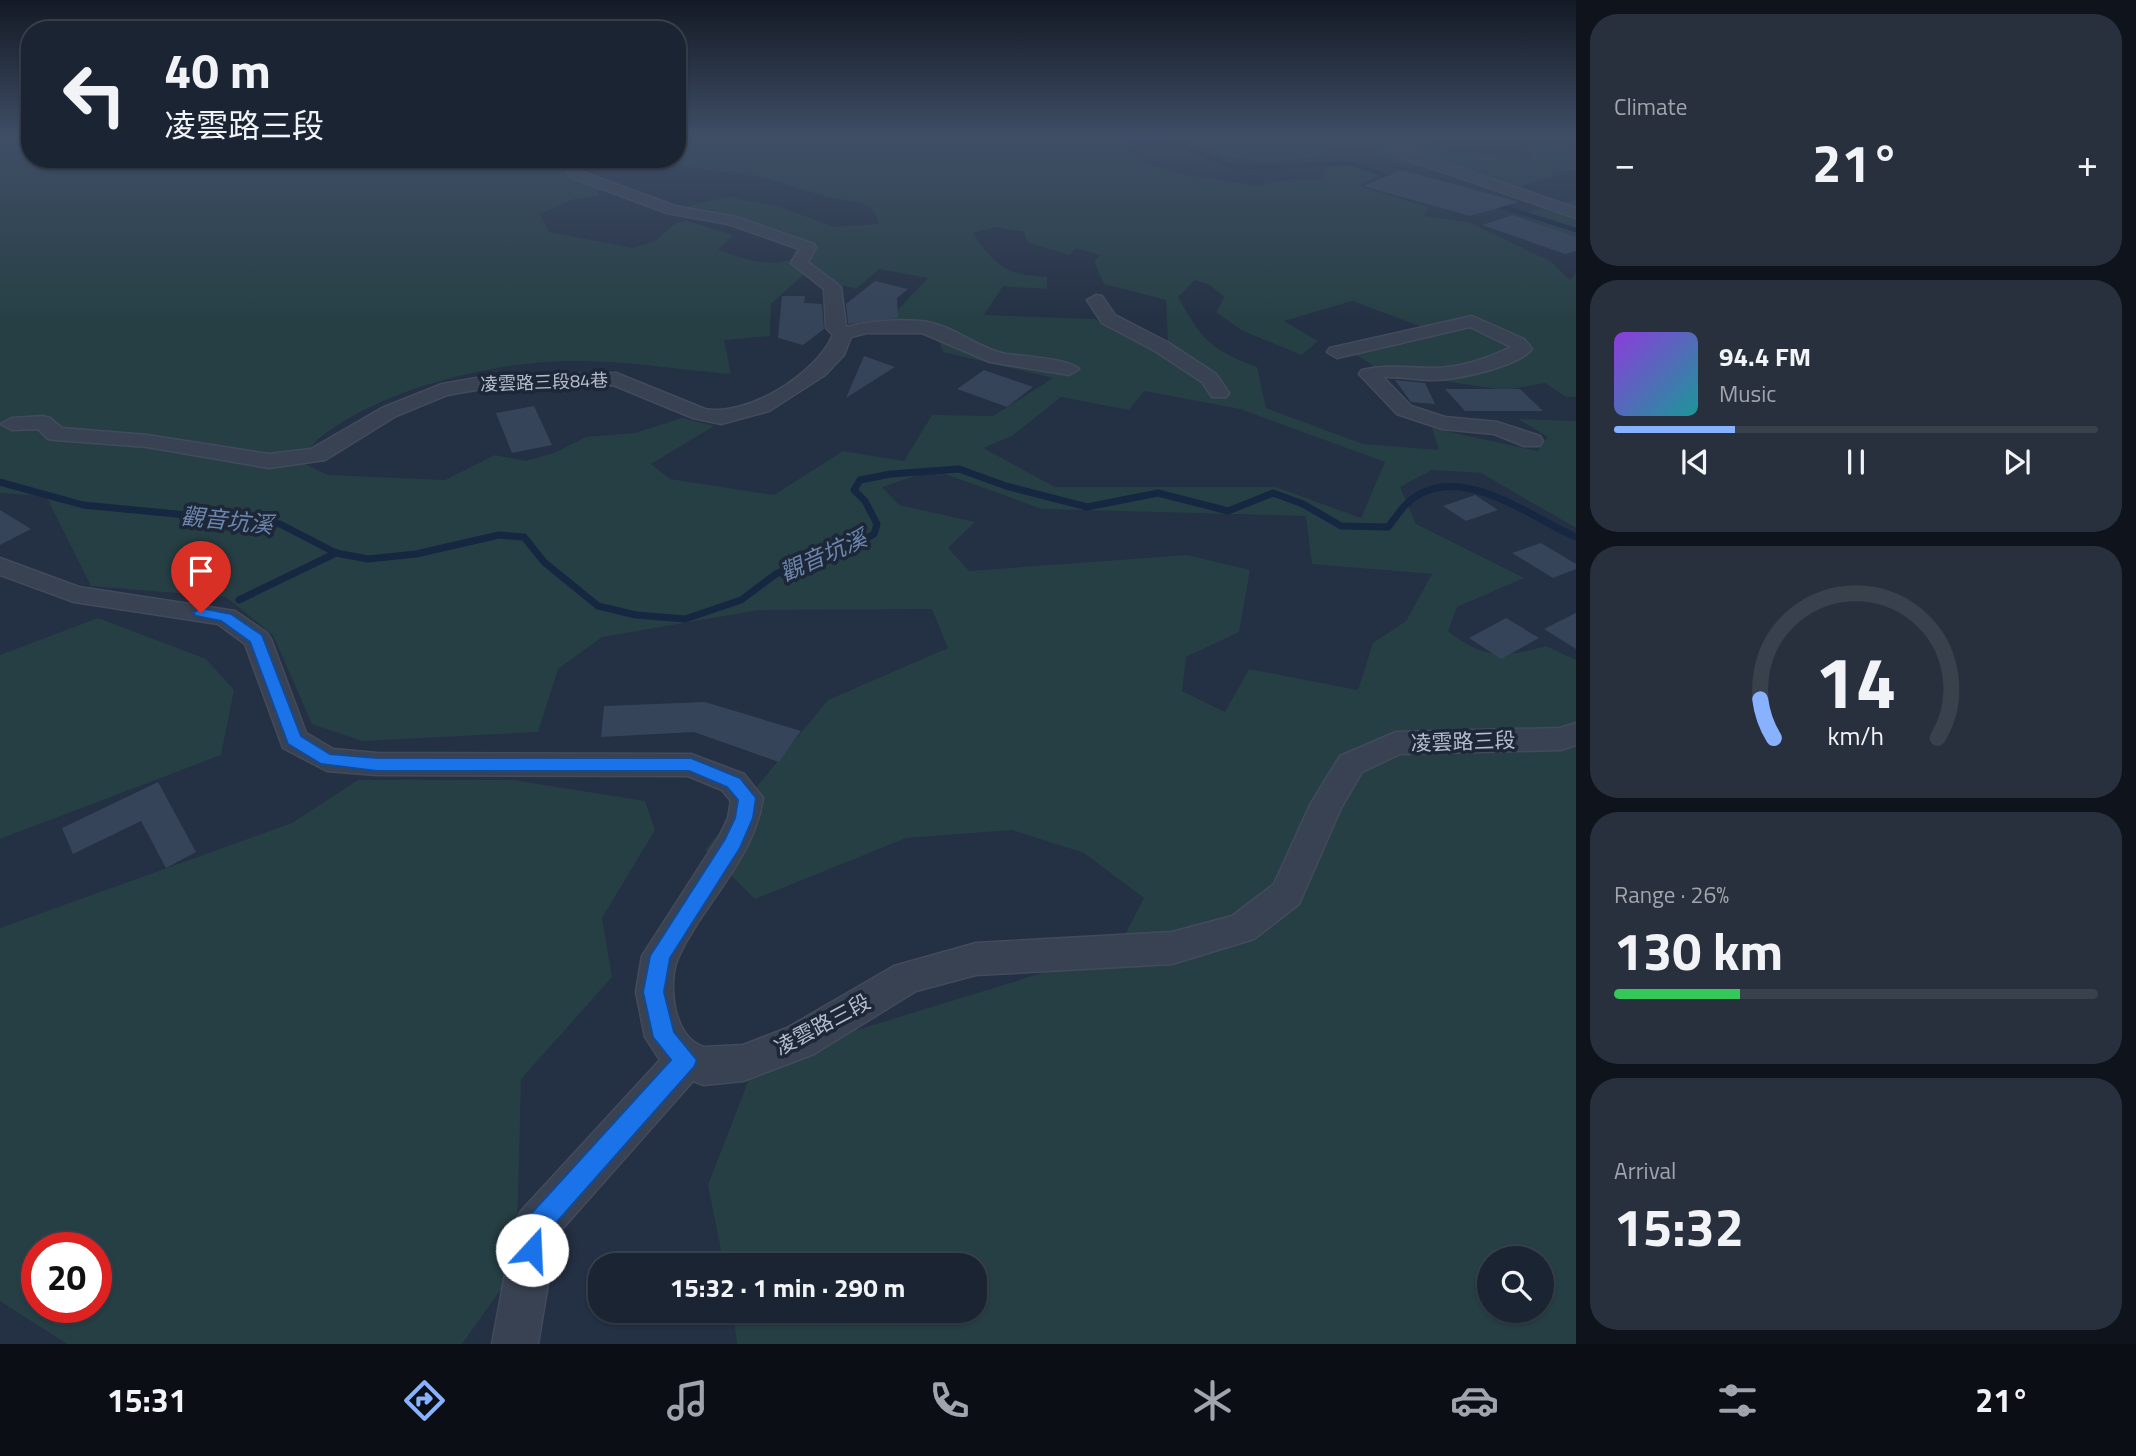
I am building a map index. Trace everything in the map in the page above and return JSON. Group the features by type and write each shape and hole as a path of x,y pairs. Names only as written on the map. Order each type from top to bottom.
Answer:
{"street":[{"path":"642,199 672,210 732,220 808,247 799,263 832,287 835,328 843,333 867,327 922,327 940,331 998,358 1069,369"},
{"path":"1535,199 1576,213"},
{"path":"1096,300 1108,319 1163,348 1209,378 1219,393"},
{"path":"1337,352 1472,321 1517,343 1523,349 1505,358 1434,374 1381,370 1369,374 1404,410 1441,423 1497,428 1532,441"},
{"name":"凌雲路三段84巷","path":"12,424 43,422 56,434 147,441 269,461 317,455 389,412 442,390 488,382 616,379 700,414 721,418 762,407 818,371 834,355 843,333"},
{"path":"0,566 74,594 226,617 257,639 294,740 327,760 377,764 691,765 733,782 747,798 744,818 733,842 660,956 654,992 664,1037 686,1060 536,1226 515,1344"},
{"name":"凌雲路三段","path":"686,1060 704,1066 743,1063 800,1041 907,977 976,959 1172,948 1242,928 1287,894 1326,805 1350,764 1396,743 1561,739 1576,734"}],"green space":[{"path":"0,199 576,199 540,214 549,232 633,248 655,241 676,223 687,221 733,235 718,250 748,259 777,262 798,257 798,247 687,209 691,205 721,199 737,199 783,208 834,227 879,224 874,211 862,203 837,199 1400,199 1428,207 1424,216 1468,222 1550,261 1570,280 1576,273 1576,397 1566,397 1545,383 1505,390 1383,372 1342,346 1422,327 1352,301 1284,321 1318,341 1302,355 1241,330 1216,312 1224,297 1210,285 1195,280 1178,297 1194,324 1209,342 1228,355 1257,367 1266,408 1363,444 1439,450 1432,428 1538,451 1548,437 1518,419 1576,421 1576,528 1481,473 1432,470 1400,487 1416,524 1524,578 1457,607 1448,631 1472,647 1494,654 1518,653 1546,646 1576,660 1576,1344 737,1344 734,1323 987,1323 987,1253 722,1253 708,1185 756,1061 1117,950 1144,898 1084,853 1012,830 906,838 755,899 705,850 828,700 948,648 932,609 759,610 602,637 558,669 538,732 363,741 312,724 273,635 226,597 91,586 46,496 0,493","holes":["996,227 1024,232 1027,242 1069,255 1076,248 1100,255 1094,262 1104,284 1166,300 1168,342 1124,334 1095,319 984,315 1003,286 1047,289 1047,277 1021,274 1002,267 988,254 973,233","879,269 928,278 887,321 935,330 943,352 1053,378 993,416 932,415 904,461 843,451 774,495 670,479 651,464 714,426 682,418 635,433 586,437 554,453 526,461 495,455 445,480 328,475 303,463 317,440 343,422 406,392 441,381 512,366 578,361 731,374 724,340 770,336 771,304 804,274 856,289","1144,391 1240,409 1385,462 1361,518 1276,487 1055,487 983,448 1012,436 1061,397 1129,410","934,470 1042,509 1306,516 1312,564 1432,574 1406,621 1373,643 1358,690 1249,669 1225,712 1182,691 1186,657 1239,632 1250,570 1187,555 969,571 948,548 975,522 899,505 882,487"]},
{"path":"1576,199 1576,240 1519,214"},
{"path":"98,618 206,659 234,690 221,755 0,839 0,655"},
{"path":"358,780 513,780 645,801 655,830 602,918 612,977 521,1079 516,1268 462,1344 67,1344 34,1323 112,1323 112,1232 21,1232 21,1314 0,1301 0,928 292,823"}],"building":[{"path":"1408,199 1507,199 1519,202 1470,216"},
{"path":"1513,215 1576,237 1576,251 1565,254 1482,225"},
{"path":"875,281 908,289 897,298 898,318 848,324 846,304"},
{"path":"782,296 805,296 804,303 822,304 824,329 803,345 778,338"},
{"path":"864,356 895,367 846,398"},
{"path":"984,370 1033,387 1007,407 957,389"},
{"path":"1395,380 1425,383 1435,404 1411,402"},
{"path":"1445,389 1520,389 1543,411 1465,411"},
{"path":"534,406 552,445 512,453 496,413"},
{"path":"1475,495 1498,510 1466,521 1443,506"},
{"path":"0,510 31,529 0,545"},
{"path":"1541,543 1576,564 1576,569 1553,578 1512,553"},
{"path":"1576,613 1576,649 1544,629"},
{"path":"1506,618 1539,638 1501,659 1469,638"},
{"path":"705,702 801,731 779,762 694,732 601,737 604,706"},
{"path":"158,782 196,852 166,868 141,821 73,854 62,828"}],"waterway":[{"path":"1493,204 1576,230"},
{"name":"觀音坑溪","path":"336,553 368,559 416,554 499,535 524,537 544,562 598,606 636,615 685,619 741,600 776,574 824,552 855,545 874,534 877,524 865,501 854,490 860,480 891,474 959,469 1006,486 1087,507 1158,493 1228,511 1273,493 1303,504 1341,526 1388,527 1405,505 1418,495 1437,488 1457,487 1499,498 1576,537"},
{"name":"觀音坑溪","path":"0,482 83,505 280,524 336,553"},
{"path":"239,600 336,553"}],"route":[{"path":"201,613 226,617 257,639 294,740 327,760 377,764 691,765 733,782 747,798 744,818 733,842 660,956 654,992 664,1037 686,1060 536,1226 532,1250"}]}
